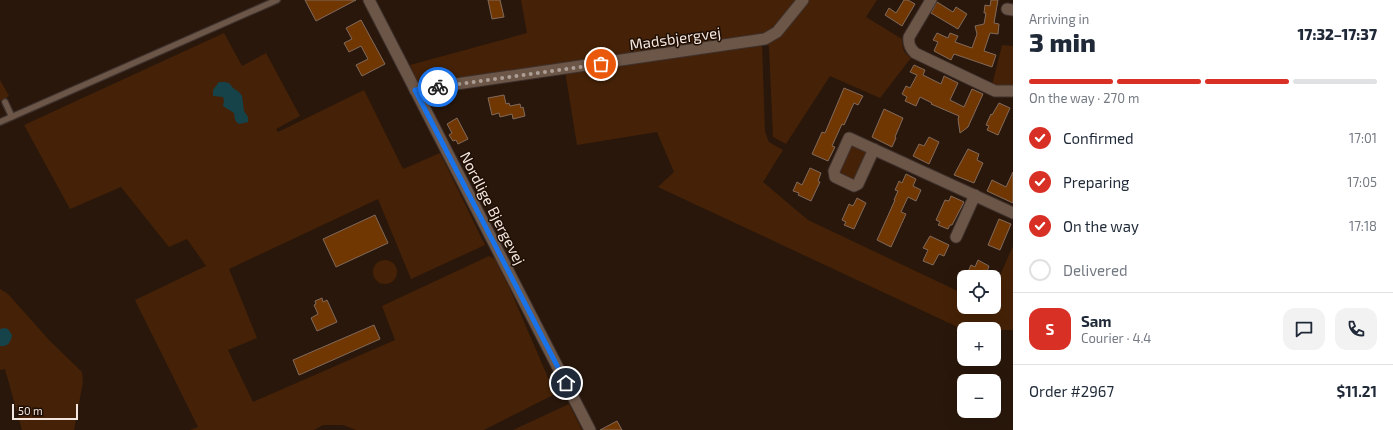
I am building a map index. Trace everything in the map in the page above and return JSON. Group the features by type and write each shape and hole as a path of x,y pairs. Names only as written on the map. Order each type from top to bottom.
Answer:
{"street":[{"name":"Nordlige Bjergevej","path":"369,0 590,430"},
{"name":"Madsbjergvej","path":"415,90 765,39 777,32 794,13 803,0"},
{"path":"931,0 909,37 908,42 912,51 995,91 1013,91"},
{"path":"874,149 1013,213"},
{"path":"956,237 975,195"}],"lane":[{"path":"0,122 277,0"},
{"path":"5,102 12,117"}],"shaded area":[{"path":"521,0 877,0 866,17 902,39 904,50 911,58 880,98 830,76 786,144 773,137 769,47 765,35 418,83 410,65 527,33"},
{"path":"224,33 242,66 266,53 300,116 276,129 278,132 364,90 403,169 440,153 485,245 411,279 378,199 229,269 257,338 228,350 253,402 395,340 382,306 489,256 495,259 510,289 555,394 484,430 356,430 343,425 323,425 314,430 190,430 198,427 135,300 206,266 187,239 169,247 121,187 70,209 24,125"},
{"path":"762,43 765,132 769,142 783,150 763,182 808,220 957,291 957,314 1001,314 1001,273 1013,246 1013,330 1001,330 1001,322 957,322 957,327 658,187 674,172 657,132 577,145 565,71 661,60"},
{"path":"1002,45 1013,46 1013,88 992,85"},
{"path":"0,80 9,96 0,101"},
{"path":"854,145 867,153 855,179 852,180 840,174 840,170 846,154"},
{"path":"385,260 393,264 397,272 393,280 385,284 377,280 373,272 377,264"},
{"path":"0,289 8,294 50,341 82,372 83,382 74,430 22,430 5,369 0,370"},
{"path":"569,404 582,430 513,430"}],"water":[{"path":"219,82 229,83 242,96 244,111 248,117 248,122 237,123 234,113 223,106 223,97 213,96 213,90"},
{"path":"0,329 8,329 12,335 12,338 7,345 0,346"}],"building":[{"path":"305,0 356,0 316,21"},
{"path":"488,0 500,0 504,17 492,19"},
{"path":"904,0 908,0 915,4 902,26 885,15 889,8 896,13"},
{"path":"991,0 998,0 994,23 999,24 998,34 990,33 984,51 996,55 992,67 954,54 951,60 934,51 938,42 933,40 937,33 948,38 950,33 958,36 955,42 972,48 977,34 975,26 984,24 986,13 984,13 985,5 990,6"},
{"path":"937,2 953,12 956,7 967,14 958,29 931,13"},
{"path":"361,20 385,64 362,76 356,65 368,59 361,46 349,52 344,43 352,39 346,28"},
{"path":"914,65 925,70 923,75 941,84 944,76 958,83 950,100 964,107 972,89 983,94 968,127 960,133 959,116 931,104 932,103 920,97 916,106 905,101 907,97 902,94 906,86 910,88 917,75 910,72"},
{"path":"844,88 863,96 858,105 854,103 844,125 842,124 832,146 835,147 828,161 812,154 822,132 825,133"},
{"path":"504,95 506,104 509,103 510,106 520,104 521,108 523,107 525,116 513,119 512,114 500,117 499,113 492,115 488,98"},
{"path":"999,103 1010,108 998,135 987,130 989,126 986,125 991,114 992,115"},
{"path":"884,109 903,118 892,147 872,137"},
{"path":"457,118 468,139 458,144 456,140 453,141 449,135 452,133 447,124"},
{"path":"929,137 939,142 929,164 913,156 919,144 924,146"},
{"path":"968,149 979,154 977,160 983,163 974,183 954,175"},
{"path":"810,168 821,173 818,181 820,182 811,201 793,191 797,182 802,185"},
{"path":"1013,172 1013,203 987,191 992,180 1006,187"},
{"path":"906,174 916,179 913,186 921,190 916,201 908,197 901,212 906,214 891,247 877,240 895,200 898,191 895,190 899,181 902,183"},
{"path":"951,196 964,202 952,225 950,225 948,229 938,225 940,222 936,220 945,200 949,201"},
{"path":"857,198 866,203 854,229 844,225 846,222 842,220 849,204 853,206"},
{"path":"375,215 388,243 336,267 323,239"},
{"path":"999,219 1011,224 1000,250 988,245"},
{"path":"930,236 949,245 944,256 939,254 933,265 923,261 928,250 923,248"},
{"path":"978,260 989,266 988,270 969,270 971,265 975,267"},
{"path":"322,298 323,302 327,300 337,322 317,331 311,318 318,314 314,305 316,304 315,301"},
{"path":"374,325 380,339 299,375 293,360"},
{"path":"617,421 622,430 600,430"}],"way so far":[{"path":"438,87 601,64"}],"route":[{"path":"438,87 415,90 566,383"}]}
